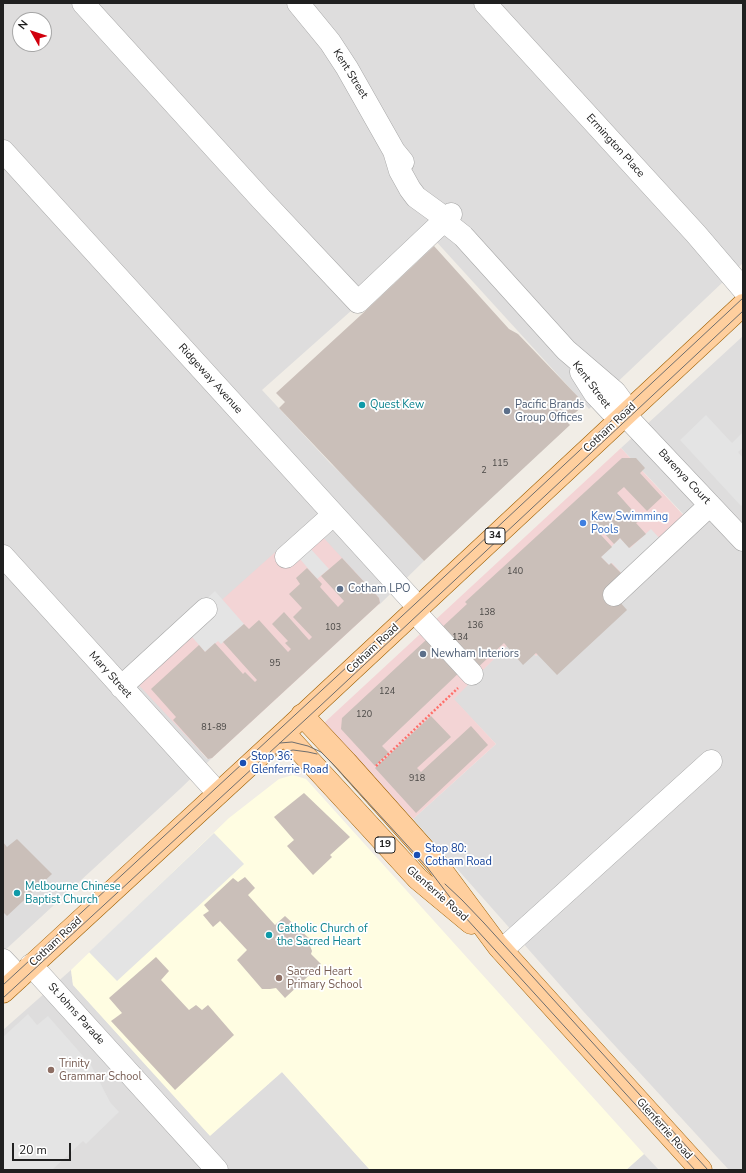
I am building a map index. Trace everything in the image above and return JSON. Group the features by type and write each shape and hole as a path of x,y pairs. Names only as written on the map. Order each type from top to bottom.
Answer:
{"main road":[{"name":"Cotham Road","path":"3,992 284,733 743,305"},
{"name":"Glenferrie Road","path":"302,715 438,864 500,948 701,1170"},
{"name":"Glenferrie Road","path":"284,733 418,879 500,948"}],"street":[{"path":"83,3 262,200 358,302 447,218"},
{"name":"Kent Street","path":"298,3 330,42 347,68 394,150 411,172 415,181 425,191 437,197 447,218 566,350 616,392 626,407 625,415"},
{"name":"Ermington Place","path":"485,3 696,234 743,289"},
{"name":"Ridgeway Avenue","path":"3,151 333,515 472,674"},
{"name":"Barenya Court","path":"625,415 743,540"},
{"path":"614,595 710,505"},
{"path":"286,557 333,515"},
{"name":"Mary Street","path":"3,556 218,793"},
{"path":"121,687 206,609"},
{"path":"500,948 712,761"},
{"name":"St Johns Parade","path":"3,960 25,971 217,1170"}],"path":[{"path":"373,769 472,674"}],"shaded area":[{"path":"3,3 743,3 743,263 589,409 433,238 262,390 424,561 379,605 380,603 173,720 207,759 212,758 3,952"},
{"path":"743,336 743,1170 729,1170 583,1011 413,819 496,744 453,699 517,636 536,656 685,516 621,448"},
{"path":"706,415 732,443 743,432 743,448 738,452 743,458 743,504 741,506 680,440"},
{"path":"621,448 685,517 536,656 517,636 454,699 496,744 413,819 324,723"},
{"path":"309,522 379,598 380,603 212,758 208,759 134,680"},
{"path":"651,529 663,542 625,577 612,563 609,565 601,557 620,538 630,548"},
{"path":"309,547 329,569 317,579 300,559"},
{"path":"215,591 244,624 221,644 218,641 205,652 187,631 203,602"},
{"name":"Sacred Heart Primary School","path":"293,775 306,779 644,1154 626,1170 370,1170 282,1072 210,1136 73,985 71,970 229,818 279,779"},
{"path":"214,833 244,864 117,981 89,952"},
{"path":"71,970 73,985 210,1135 282,1072 370,1170 3,1170 3,1030"},
{"name":"Trinity Grammar School","path":"28,1014 37,1025 48,1016 91,1065 110,1102 119,1112 86,1144 83,1141 52,1170 3,1170 3,1037"},
{"path":"644,1154 659,1170 626,1170"}],"building":[{"name":"Quest Kew","path":"434,246 509,329 518,334 585,404 566,421 570,425 424,561 279,408 285,402 276,393"},
{"path":"622,458 636,458 645,468 640,473 662,497 647,511 624,487 617,493 641,520 636,523 646,534 629,548 620,538 614,544 604,533 601,535 612,547 601,557 609,565 611,563 625,577 610,591 627,610 557,675 536,653 523,665 504,643 474,671 438,631 467,604 465,602"},
{"path":"342,558 379,598 380,603 212,758 208,759 173,720 176,717 151,689 199,645 205,652 215,643 243,674 245,672 255,682 257,680 223,642 244,624 249,629 259,620 288,652 291,649 285,643 288,641 272,624 284,612 309,640 312,637 293,617 302,608 289,594 300,584 296,578 307,568 322,584 320,587 338,607 344,601 321,576"},
{"path":"426,640 435,640 463,669 382,746 389,753 375,766 341,729 342,718"},
{"path":"431,716 451,737 417,768 421,772 471,726 488,745 416,813 375,768"},
{"path":"304,793 350,837 330,855 332,857 313,875 287,846 294,840 274,817"},
{"name":"Melbourne Chinese Baptist Church","path":"17,839 52,874 7,916 3,912 3,842 7,847"},
{"name":"Catholic Church of the Sacred Heart","path":"245,877 255,888 248,895 275,925 285,916 313,942 310,946 312,951 311,954 321,964 285,998 276,988 262,989 237,960 247,950 220,921 213,927 203,915 209,911 204,905 233,878 238,882"},
{"path":"156,957 169,971 161,980 189,1010 196,1005 202,1010 208,1005 234,1035 175,1090 111,1021 122,1013 109,998"}],"tram line":[{"path":"3,985 743,298"},
{"path":"3,998 319,707 743,311"},
{"path":"280,743 292,742 308,746 321,752 333,764 427,867 465,917 695,1170"},
{"path":"268,757 293,750 317,754"},
{"path":"445,884 484,923 708,1170"}],"place":[{"name":"Quest Kew","path":"362,405"},
{"name":"Pacific Brands Group Offices","path":"507,411"},
{"name":"Kew Swimming Pools","path":"583,523"},
{"name":"Cotham LPO","path":"340,589"},
{"name":"Newham Interiors","path":"423,654"},
{"name":"Stop 36: Glenferrie Road","path":"243,763"},
{"name":"Stop 80: Cotham Road","path":"417,855"},
{"name":"Melbourne Chinese Baptist Church","path":"17,893"},
{"name":"Catholic Church of the Sacred Heart","path":"269,935"},
{"name":"Sacred Heart Primary School","path":"279,978"},
{"name":"Trinity Grammar School","path":"51,1070"}]}
